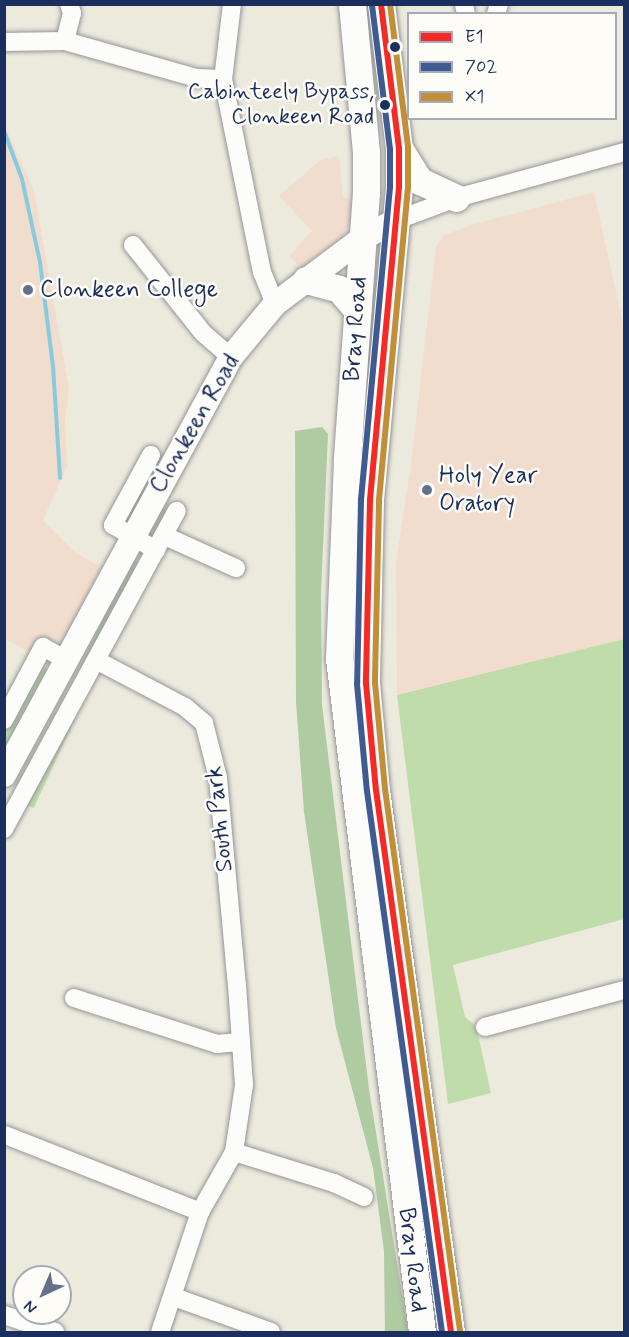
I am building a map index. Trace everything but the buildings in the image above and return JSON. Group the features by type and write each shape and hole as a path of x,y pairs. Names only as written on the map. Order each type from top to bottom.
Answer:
{"highway":[{"name":"Bray Road","path":"352,4 366,153 378,230 366,683 378,801 451,1332"},
{"name":"Bray Road","path":"381,4 399,148 357,310 339,658 422,1332"},
{"path":"352,390 366,367 378,270 387,40"},
{"path":"399,148 420,181 456,198"},
{"path":"306,280 339,289 357,310"}],"main road":[{"name":"Clonkeen Road","path":"4,775 131,537 231,357 275,304 378,230"}],"street":[{"path":"65,41 72,13 69,4"},
{"path":"232,4 223,79 262,272 275,304"},
{"path":"4,42 65,41 197,78 223,79"},
{"path":"378,230 456,198 624,152"},
{"path":"133,245 202,333 231,357"},
{"path":"151,455 114,520 115,529 131,537 161,543 236,568"},
{"path":"4,829 177,511"},
{"path":"4,720 43,647 66,660"},
{"name":"South Park","path":"96,660 176,701 204,723 218,778 244,1085 234,1152 200,1212 174,1297 160,1332"},
{"path":"485,1027 624,990"},
{"path":"74,998 217,1044 239,1042"},
{"path":"5,1135 200,1212"},
{"path":"234,1152 334,1183 364,1197"},
{"path":"174,1297 271,1332"},
{"path":"4,1315 54,1332"}],"shaded area":[{"name":"Clonkeen College","path":"4,124 34,191 69,389 65,421 67,467 43,520 76,553 101,567 59,649 33,654 5,639"},
{"path":"339,156 343,197 351,200 352,220 344,234 301,268 289,256 312,231 279,196 321,160"},
{"path":"594,192 624,328 624,639 397,695 396,562 411,465 436,247 444,235 475,224"}],"green space":[{"path":"322,427 328,434 321,594 322,705 369,1089 408,1332 385,1332 384,1251 373,1168 336,1028 304,812 296,702 295,431"},
{"path":"159,507 173,512 160,548 146,543"},
{"path":"131,559 146,566 34,808 18,801"},
{"path":"624,639 624,919 453,965 465,1017 475,1025 491,1093 448,1104 397,695"},
{"path":"39,665 51,672 5,761 5,729"}],"waterway":[{"path":"4,131 22,179 40,262 53,366 60,478"}],"transit line":[{"name":"E1","path":"381,4 399,148 399,187 370,501 366,683 376,790 451,1332"},
{"name":"X1","path":"390,4 408,147 408,187 379,502 375,683 385,789 460,1331"},
{"name":"702","path":"372,5 390,149 390,187 361,500 357,684 367,791 442,1332"}],"place":[{"name":"Cabinteely Bypass, Clonkeen Road","path":"385,105"},
{"name":"Clonkeen College","path":"28,290"},
{"name":"Holy Year Oratory","path":"427,490"}]}
